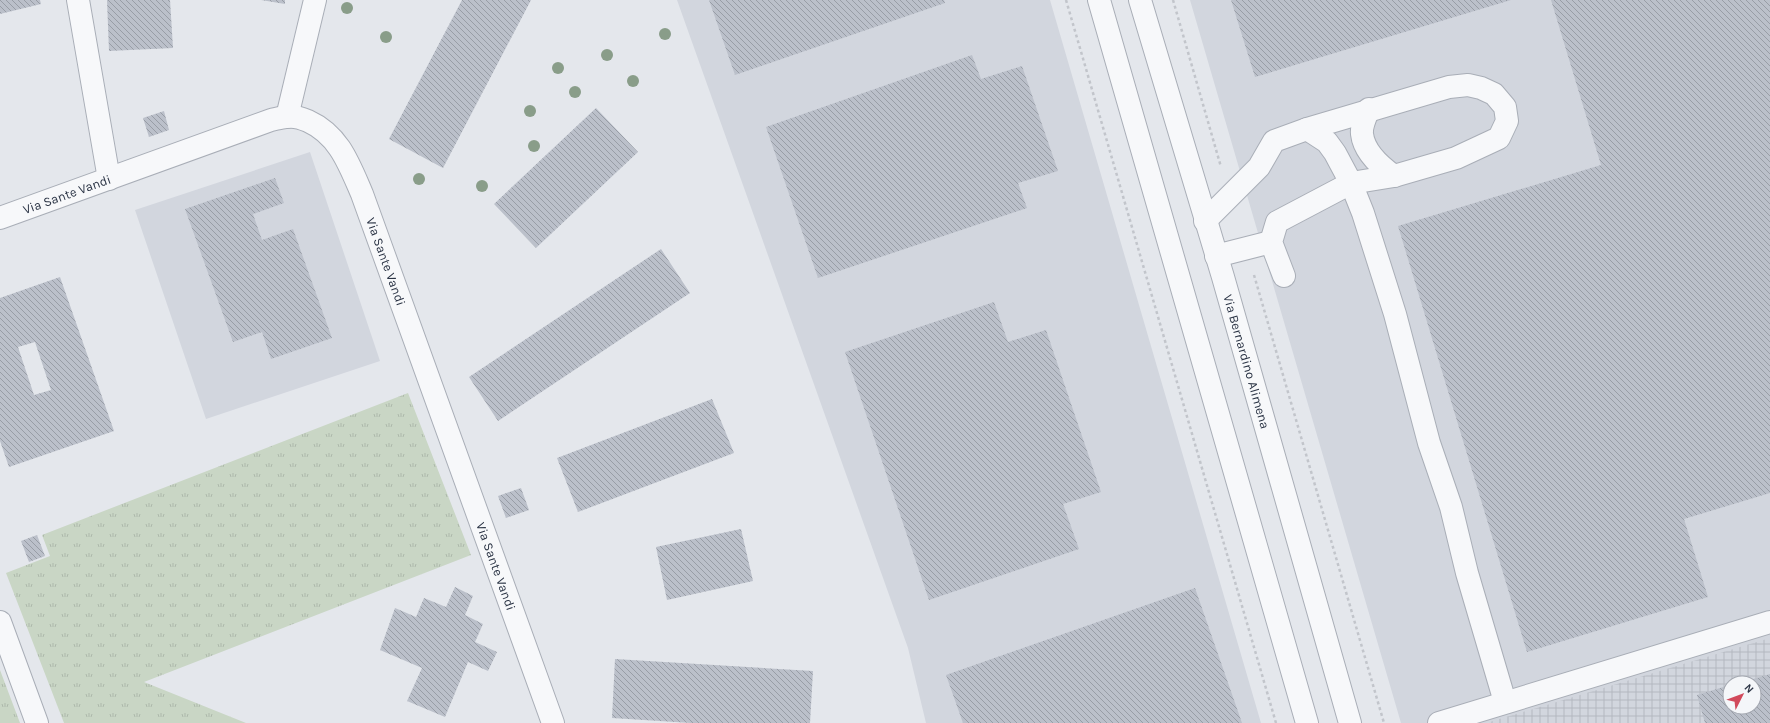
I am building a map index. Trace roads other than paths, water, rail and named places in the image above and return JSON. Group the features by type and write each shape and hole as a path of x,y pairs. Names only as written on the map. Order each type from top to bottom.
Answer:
{"street":[{"path":"78,0 109,179"},
{"path":"287,117 315,0"},
{"path":"1099,0 1308,723"},
{"name":"Via Bernardino Alimena","path":"1140,0 1216,256 1350,723"},
{"path":"1205,221 1259,167 1274,141 1369,109 1449,87 1468,85 1480,88 1494,94 1505,107 1507,121 1499,138 1456,158 1394,176 1352,183 1277,222 1271,242 1284,276"},
{"path":"1369,109 1364,120 1361,133 1365,146 1381,167 1394,176"},
{"name":"Via Sante Vandi","path":"0,218 271,120 287,117 302,118 314,124 334,139 348,160 362,194 553,723"},
{"path":"1307,129 1327,142 1335,153 1352,183 1375,249 1395,314 1429,443 1451,507 1467,573 1505,702"},
{"path":"1216,256 1271,242"},
{"path":"0,622 37,723"},
{"path":"1439,723 1770,622"}]}
